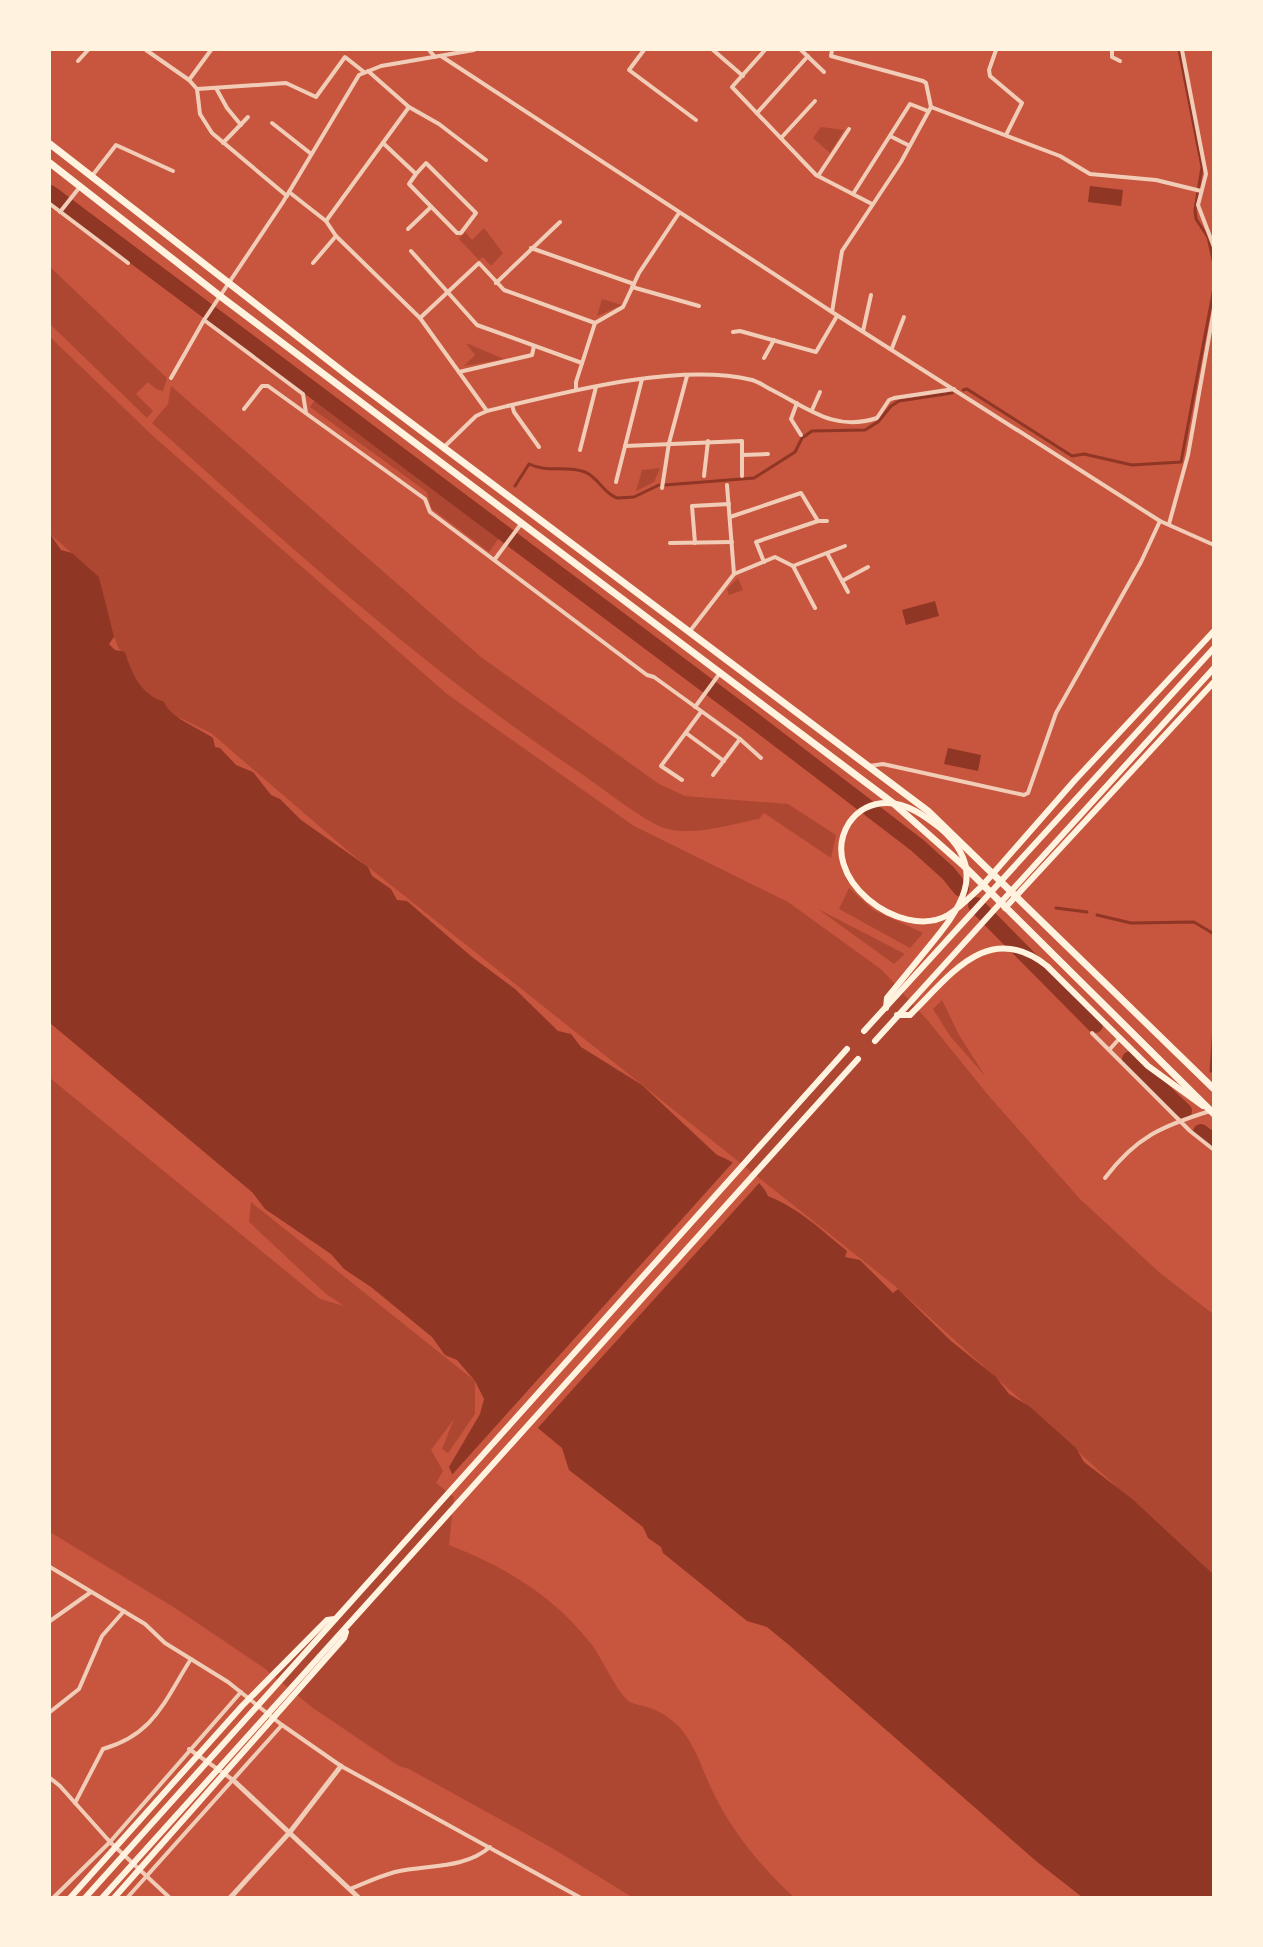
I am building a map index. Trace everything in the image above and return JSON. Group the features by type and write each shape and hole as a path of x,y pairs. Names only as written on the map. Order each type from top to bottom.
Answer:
{"highway":[{"path":"50,144 444,447 928,811 1017,895 1214,1089"},
{"path":"50,162 80,188 220,296 893,802 983,885 1212,1112"}],"main road":[{"path":"886,1008 886,998 956,914 964,895 966,878 964,860 944,832 913,809 888,803 866,807 854,816 843,832 840,851 842,864 850,882 878,907 905,919 930,920 947,916 983,885 994,874 1075,780 1214,631"},
{"path":"864,1031 1214,648"},
{"path":"875,1041 1214,668"},
{"path":"1005,908 1214,682"},
{"path":"897,1016 910,1015 960,964 987,950 1014,949 1033,955 1047,966 1148,1066 1212,1112"},
{"path":"85,1898 847,1049"},
{"path":"102,1898 858,1059"},
{"path":"70,1898 242,1706 327,1620 336,1618"},
{"path":"114,1898 285,1707 344,1638 347,1628"}],"street":[{"path":"78,61 88,50"},
{"path":"146,50 189,80 197,89 200,114 212,133 288,194 326,221 336,236 420,318 487,411"},
{"path":"189,80 211,50"},
{"path":"429,50 435,57"},
{"path":"171,378 205,318 288,194 310,153 359,75 366,71 474,50"},
{"path":"644,50 629,70 696,120"},
{"path":"713,50 742,76"},
{"path":"765,50 732,87 818,176 872,204"},
{"path":"801,50 824,72"},
{"path":"832,50 831,56 926,83 930,109 908,145 901,162 842,251 832,312"},
{"path":"996,50 989,70 990,76 1022,104 1006,135"},
{"path":"1112,50 1112,57 1120,61"},
{"path":"1182,50 1205,163 1206,174 1199,190 1199,214 1214,247"},
{"path":"441,56 837,316 892,348 1160,521 1214,545"},
{"path":"197,89 286,83 316,97 345,57 366,71 409,107 439,124 486,160"},
{"path":"757,113 808,57"},
{"path":"216,88 227,108 241,124"},
{"path":"781,138 815,101"},
{"path":"853,194 910,104 1006,135 1060,156 1090,174 1156,180 1199,190"},
{"path":"326,221 409,107"},
{"path":"223,143 248,117"},
{"path":"272,123 310,153"},
{"path":"818,176 849,129"},
{"path":"890,136 908,145"},
{"path":"383,143 416,174"},
{"path":"92,177 116,145 172,171"},
{"path":"426,163 476,213 461,233 457,233 409,184 416,174 426,163"},
{"path":"50,212 58,211 80,188"},
{"path":"50,204 128,263"},
{"path":"408,229 431,207"},
{"path":"576,390 595,323 623,307 633,285 679,213"},
{"path":"496,282 560,222"},
{"path":"313,263 336,236"},
{"path":"531,248 699,306"},
{"path":"411,251 477,325 582,363"},
{"path":"420,318 479,263 504,290 595,323"},
{"path":"863,331 871,295"},
{"path":"1169,524 1188,455 1214,309"},
{"path":"733,332 740,331 816,352 837,316"},
{"path":"892,348 904,317"},
{"path":"205,318 303,394 306,413"},
{"path":"764,358 774,340"},
{"path":"459,372 532,355 534,346"},
{"path":"444,447 476,416 487,411 576,390 642,379 687,376 753,380 835,422 856,424 877,418 889,400 894,398 954,389"},
{"path":"662,488 669,443 687,376"},
{"path":"616,482 642,379"},
{"path":"244,409 262,386 268,386 425,499 430,512 647,675 654,677 740,739 760,758"},
{"path":"580,450 596,387"},
{"path":"812,410 820,392"},
{"path":"798,403 790,419 801,435"},
{"path":"512,405 539,447"},
{"path":"704,476 708,441"},
{"path":"625,446 742,441 742,476"},
{"path":"742,455 768,454"},
{"path":"727,485 734,574"},
{"path":"730,517 801,493 818,521"},
{"path":"695,543 692,507 729,504"},
{"path":"764,561 756,542 827,520"},
{"path":"870,766 883,764 1024,795 1028,793 1056,713 1141,562 1160,521"},
{"path":"495,559 522,524"},
{"path":"670,543 732,542"},
{"path":"793,566 845,546"},
{"path":"827,553 848,592"},
{"path":"690,631 734,574 775,557 793,566 815,608"},
{"path":"842,581 868,567"},
{"path":"695,707 720,673"},
{"path":"682,780 661,766 702,712"},
{"path":"686,733 724,761"},
{"path":"713,775 740,739"},
{"path":"1092,1032 1180,1120 1214,1150"},
{"path":"1110,1049 1119,1039"},
{"path":"1105,1178 1123,1155 1157,1129 1180,1120 1212,1112"},
{"path":"50,1567 124,1611 241,1692 282,1725 341,1766 581,1898"},
{"path":"50,1621 91,1592"},
{"path":"50,1712 80,1689 102,1636 124,1611"},
{"path":"75,1803 103,1749 124,1743 148,1727 191,1659"},
{"path":"53,1898 110,1842 241,1692"},
{"path":"127,1898 282,1725"},
{"path":"189,1749 233,1780 359,1898"},
{"path":"230,1898 290,1832 341,1766"},
{"path":"50,1778 110,1842 170,1898"},
{"path":"350,1889 395,1872 458,1863 481,1855 490,1847"}],"shaded area":[{"path":"821,127 844,130 830,153 813,138"},
{"path":"1090,186 1123,190 1121,206 1088,202"},
{"path":"484,228 503,253 491,266 483,257 479,260 459,239 465,232 472,240"},
{"path":"50,267 167,378 163,391 156,389 148,382 136,394 153,411 147,418 50,324"},
{"path":"602,299 622,305 597,316"},
{"path":"50,337 153,436 447,694 634,826 788,902 882,970 1080,1199 1160,1273 1213,1314 1213,1574 895,1286 348,851 211,733 174,715 135,685 111,630 99,577 50,534"},
{"path":"466,343 504,359 464,366 475,355"},
{"path":"171,386 481,657 659,784 685,796 788,804 836,835 831,858 764,813 759,819 712,829 687,831 664,828 632,810 517,729 356,603 152,423 168,404"},
{"path":"315,400 499,538 489,552 431,508 427,492 310,407"},
{"path":"660,468 654,482 636,491 642,470"},
{"path":"50,534 61,550 72,553 99,577 114,637 109,644 115,650 125,652 134,676 143,689 164,702 172,713 213,738 215,747 220,748 236,765 253,772 271,795 280,799 301,820 368,867 372,876 391,889 397,900 407,901 472,957 515,989 558,1031 571,1034 581,1047 642,1085 717,1155 739,1166 753,1177 768,1196 810,1220 847,1251 845,1257 860,1260 893,1293 898,1289 951,1341 996,1377 1009,1394 1029,1406 1076,1448 1084,1462 1131,1498 1213,1574 1213,1897 1082,1897 1036,1861 789,1645 767,1627 747,1621 663,1553 661,1547 648,1538 643,1527 569,1470 562,1448 527,1419 459,1489 449,1467 480,1414 484,1399 475,1381 457,1360 445,1355 432,1337 371,1287 344,1269 331,1254 265,1209 252,1192 50,1023"},
{"path":"738,578 743,590 729,595 727,589"},
{"path":"935,601 939,616 906,625 902,610"},
{"path":"948,748 981,755 978,771 944,764"},
{"path":"849,888 873,910 923,933 910,948 839,909"},
{"path":"818,909 905,954 894,964"},
{"path":"942,1000 959,1035 985,1076 950,1036 933,1009"},
{"path":"50,1078 320,1299 344,1306 325,1293 249,1222 251,1202 475,1381 475,1414 448,1453 442,1449 454,1419 431,1450 443,1471 436,1483 454,1497 449,1545 490,1563 546,1598 578,1628 592,1645 625,1698 632,1703 661,1713 677,1725 687,1736 696,1752 714,1794 739,1836 760,1862 794,1897 632,1897 552,1848 409,1769 399,1766 313,1708 264,1668 175,1608 50,1532"}],"pier":[{"path":"735,1160 761,1181 535,1431 527,1423 461,1491 457,1491 450,1477"}],"waterway":[{"path":"1179,50 1202,167 1195,210 1196,219 1208,237 1214,264"},
{"path":"50,193 917,845 948,873 961,889"},
{"path":"963,390 967,389 1072,456 1084,454 1132,465 1181,462 1214,288"},
{"path":"665,485 754,478 795,452 802,438 812,431 865,430 878,422 891,406 899,401 952,393"},
{"path":"515,486 529,464 536,467 585,472 617,498 634,497 659,485"},
{"path":"490,523 494,517"},
{"path":"519,545 526,541"},
{"path":"976,905 1095,1025"},
{"path":"1056,908 1087,912"},
{"path":"1097,915 1131,923 1194,922 1214,934"},
{"path":"1211,1071 1214,1027"},
{"path":"1130,1059 1184,1111"},
{"path":"1201,1132 1214,1142"}]}
